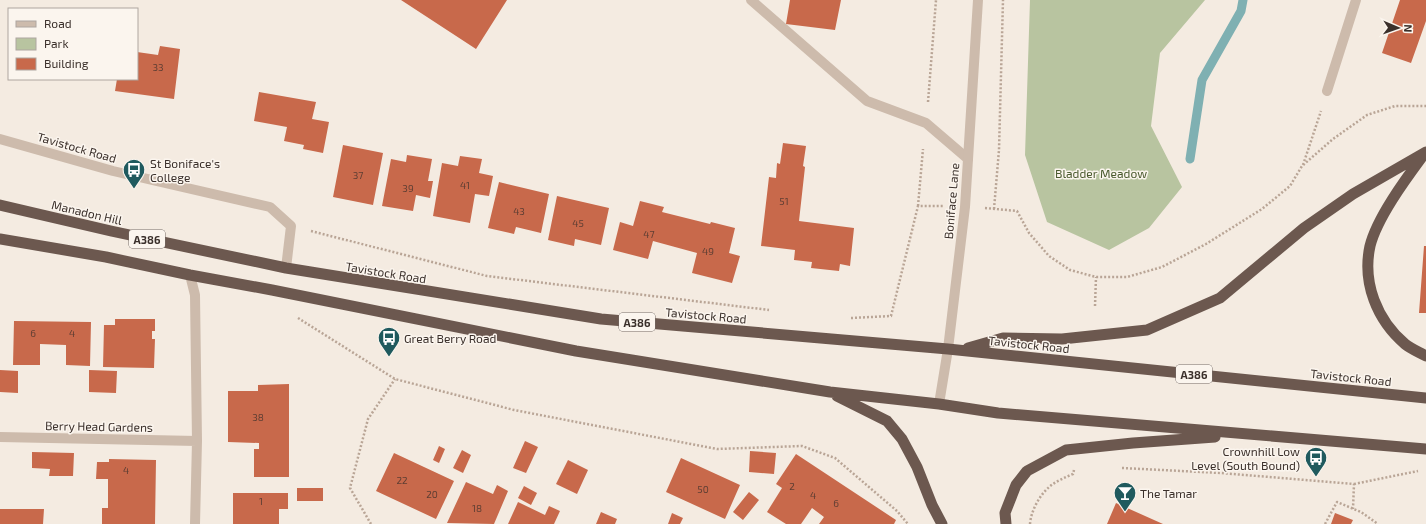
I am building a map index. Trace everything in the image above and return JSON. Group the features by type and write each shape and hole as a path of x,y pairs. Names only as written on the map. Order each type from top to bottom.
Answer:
{"highway":[{"path":"963,350 1003,338 1062,339 1147,330 1220,298 1304,228 1353,194 1425,153"},
{"path":"1425,153 1408,176 1379,222 1370,246 1367,271 1372,297 1384,322 1406,344 1426,356"},
{"name":"Manadon Hill","path":"0,205 111,231 286,268"},
{"name":"A386","path":"0,239 106,256 190,275 576,351 830,392 939,404 998,413 1426,449"},
{"name":"Tavistock Road","path":"286,268 601,320 963,350 1426,398"},
{"path":"830,392 887,421 902,439 917,468 932,505 942,524"},
{"path":"1006,524 1005,513 1007,506 1016,485 1026,471 1066,450 1133,443 1250,435"}],"street":[{"path":"751,0 867,101 926,123 968,160"},
{"name":"Boniface Lane","path":"939,404 948,349 965,207 978,0"},
{"path":"1327,91 1356,0"},
{"name":"Tavistock Road","path":"0,139 113,172 270,207 291,226"},
{"path":"286,268 291,226"},
{"path":"190,275 195,296 195,524"},
{"name":"Berry Head Gardens","path":"0,437 196,441"}],"path":[{"path":"1003,0 998,150 994,209 1017,211 1029,233 1049,256 1070,270 1096,276 1127,277 1162,267 1206,244 1262,209 1290,186 1302,166 1327,91"},
{"path":"1302,166 1333,139 1367,115 1395,106 1426,106"},
{"path":"847,318 891,316 918,206 965,207"},
{"path":"291,226 487,276 770,310"},
{"path":"1095,306 1096,276"},
{"path":"296,316 395,379 514,410 717,449 802,446 836,458 897,511 908,524"},
{"path":"371,524 350,488 368,419 395,379"},
{"path":"1030,524 1030,516 1039,500 1052,485 1073,474 1075,464"},
{"path":"1122,468 1221,473 1354,484 1421,470"},
{"path":"1353,509 1354,484"},
{"path":"1325,524 1337,502 1361,512 1378,524"}],"green space":[{"name":"Bladder Meadow","path":"1030,0 1205,0 1160,53 1151,126 1182,187 1149,228 1109,250 1047,222 1025,155"}],"building":[{"path":"401,0 507,0 476,49"},
{"path":"790,0 841,0 835,30 786,24"},
{"path":"1400,0 1426,0 1426,21 1411,63 1382,53"},
{"path":"160,46 180,49 174,99 115,91 117,80 138,80 138,52 158,55"},
{"path":"259,92 316,102 312,119 329,122 323,153 303,149 304,145 284,141 287,127 254,121"},
{"path":"783,143 806,146 799,221 854,228 850,266 840,264 839,271 811,268 812,262 794,260 795,250 761,246 769,177 776,178 777,163 780,164"},
{"path":"343,145 383,153 373,205 333,197"},
{"path":"407,155 432,159 428,181 433,181 430,198 416,195 413,211 382,206 391,159 406,162"},
{"path":"460,156 482,159 479,173 493,176 489,196 475,194 470,223 433,216 442,163 458,166"},
{"path":"499,182 549,194 541,233 516,227 514,234 488,228"},
{"path":"557,196 609,208 601,245 575,239 574,246 548,240"},
{"path":"640,201 664,207 662,212 710,224 711,222 735,228 729,253 740,256 732,283 692,273 697,253 653,241 648,259 613,250 620,222 633,226"},
{"path":"1424,246 1426,246 1426,313 1419,313"},
{"path":"115,319 155,319 155,331 152,331 152,339 155,339 154,368 103,367 104,325 115,325"},
{"path":"14,321 91,322 90,366 66,365 66,345 40,344 40,365 13,365"},
{"path":"0,370 18,371 18,393 0,392"},
{"path":"89,370 117,371 116,393 89,392"},
{"path":"289,384 289,477 254,477 254,449 259,449 259,443 228,442 228,391 258,391 258,385"},
{"path":"525,441 538,447 526,473 513,468"},
{"path":"439,446 445,449 439,463 433,460"},
{"path":"462,450 471,455 463,473 453,468"},
{"path":"750,451 776,453 774,474 749,472"},
{"path":"32,452 74,453 73,476 49,476 50,469 32,468"},
{"path":"394,453 454,481 436,519 376,491"},
{"path":"796,454 896,520 894,524 819,524 824,517 812,508 801,524 786,524 767,512 782,488 776,484"},
{"path":"681,458 740,485 725,519 666,492"},
{"path":"109,459 156,460 155,524 102,524 102,508 108,508 108,479 96,479 97,462 109,462"},
{"path":"568,460 588,470 577,494 556,484"},
{"path":"466,482 493,494 497,485 508,491 494,524 447,523"},
{"path":"524,486 537,493 531,505 518,498"},
{"path":"297,488 323,488 323,501 297,501"},
{"path":"749,492 759,500 743,520 733,512"},
{"path":"233,493 288,493 288,509 279,509 279,524 233,524"},
{"path":"518,502 545,515 549,506 560,511 554,524 508,524"},
{"name":"The Tamar","path":"1116,503 1163,524 1107,524"},
{"path":"0,509 44,509 43,524 0,524"},
{"path":"601,512 617,519 615,524 596,524"},
{"path":"672,513 683,518 680,524 668,524"},
{"path":"1335,513 1353,520 1351,524 1331,524"}],"waterway":[{"path":"1190,159 1202,80 1241,11 1243,0"}],"place":[{"name":"St Boniface's College","path":"134,190"},
{"name":"Great Berry Road","path":"389,358"},
{"name":"Crownhill Low Level (South Bound)","path":"1316,478"},
{"name":"The Tamar","path":"1125,512"}]}
